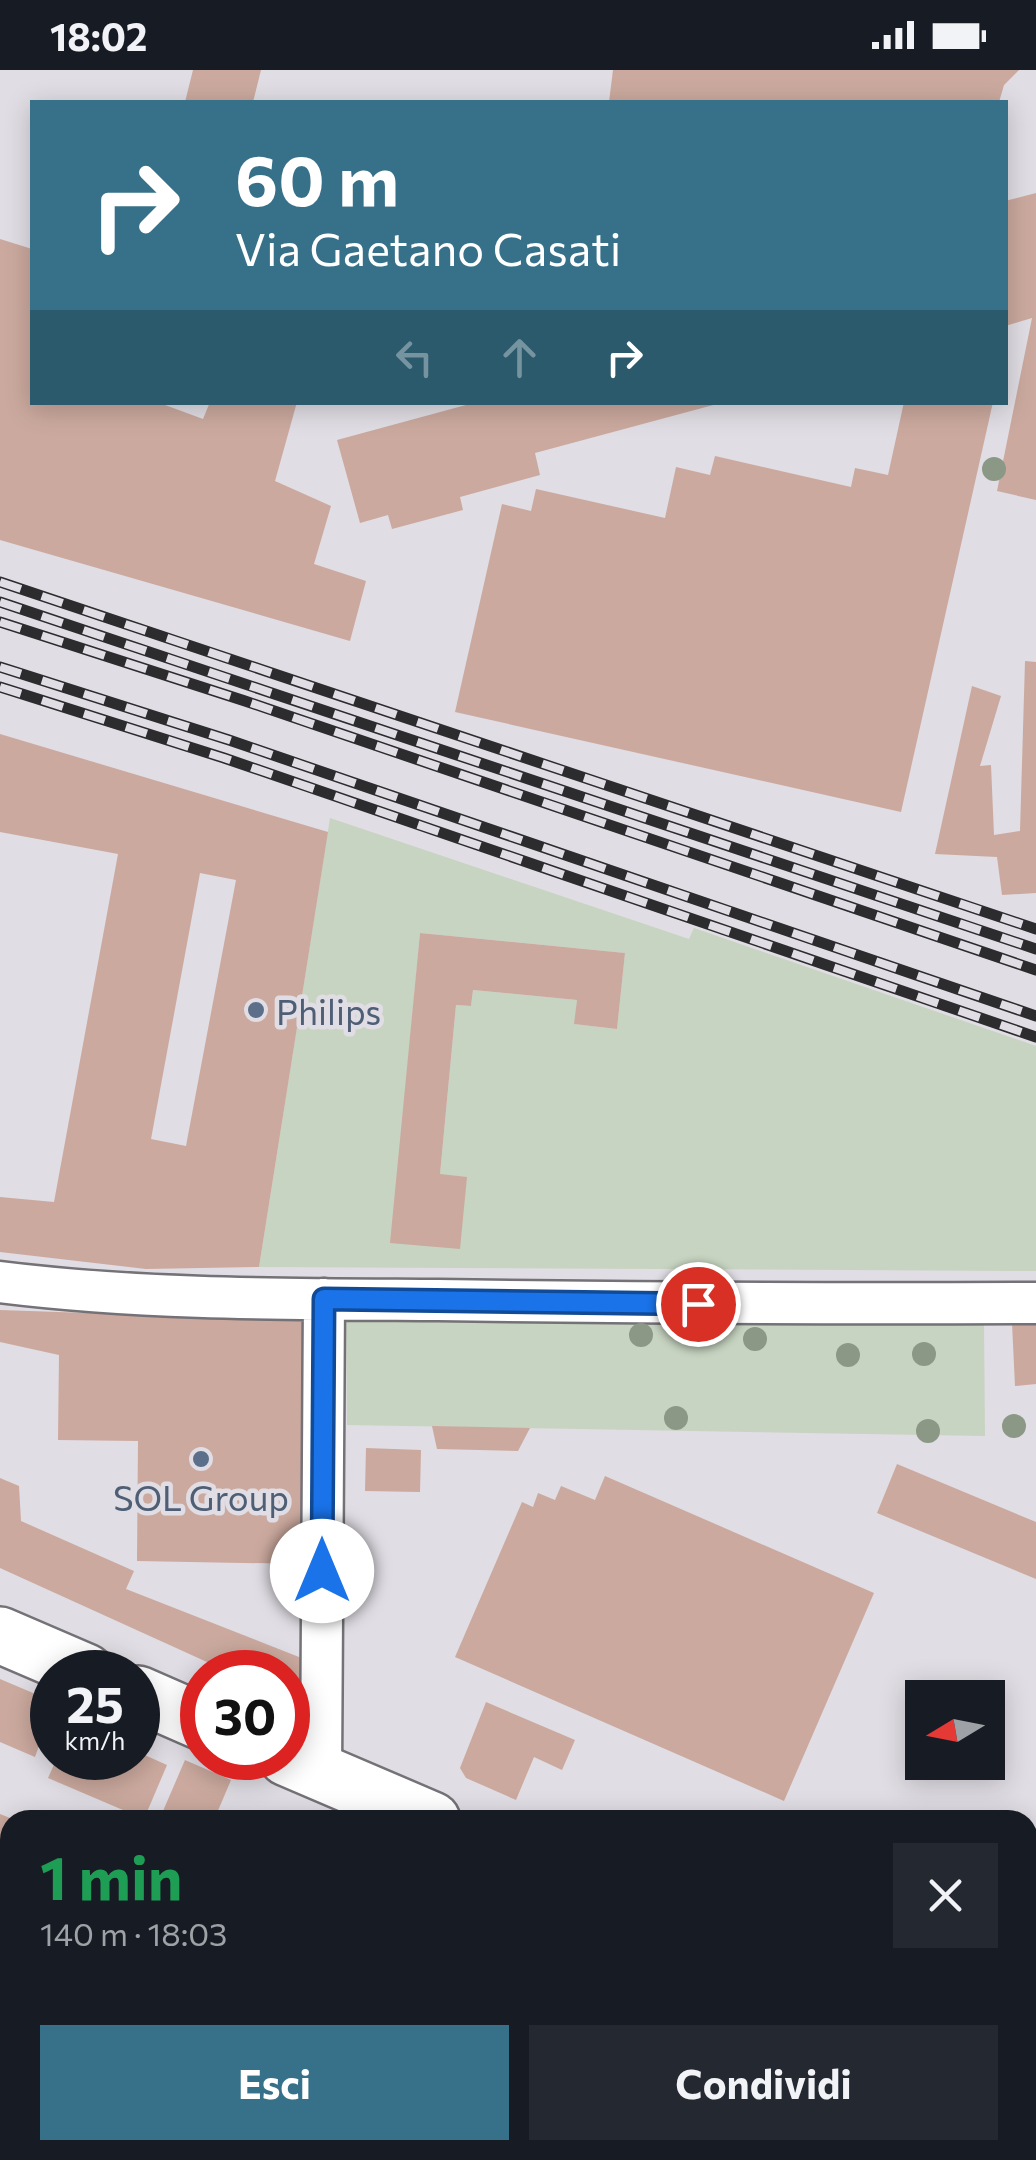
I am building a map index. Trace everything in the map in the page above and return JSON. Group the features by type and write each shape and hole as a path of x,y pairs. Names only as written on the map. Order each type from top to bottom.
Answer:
{"main road":[{"path":"0,1636 33,1650"},
{"path":"310,1768 409,1810"}],"street":[{"path":"0,1282 55,1288 324,1299 1036,1303"},
{"path":"309,1650 324,1299"}],"green space":[{"path":"330,818 689,939 694,928 1036,1046 1036,1271 259,1267","holes":["420,933 625,953 617,1029 575,1024 577,1000 473,990 471,1006 456,1005 440,1174 391,1243"]},
{"path":"346,1316 984,1324 985,1436 347,1425"}],"building":[{"path":"193,70 261,70 254,100 186,100"},
{"path":"613,70 1019,70 1004,85 1000,100 609,100"},
{"path":"1036,193 1036,500 997,491 1032,318 1008,325 1008,200"},
{"path":"0,239 30,248 30,405 165,405 203,419 209,405 296,405 275,481 331,506 314,564 366,581 350,641 0,540"},
{"path":"466,405 713,405 535,453 540,475 460,497 463,510 392,529 388,515 360,523 337,440"},
{"path":"903,405 992,405 901,812 455,712 502,504 531,511 536,489 665,518 676,467 710,475 715,456 851,487 855,468 888,475"},
{"path":"1025,661 1036,662 1036,893 1002,895 997,857 935,854 972,686 1001,696 980,766 991,765 994,835 1020,831"},
{"name":"Philips","path":"0,734 328,832 259,1267 146,1269 0,1252 0,1197 54,1202 118,854 0,832","holes":["200,873 236,880 186,1146 151,1139"]},
{"path":"420,933 625,953 617,1029 574,1024 577,1000 473,990 471,1006 456,1005 440,1174 467,1177 460,1249 390,1243"},
{"path":"0,1310 260,1319 313,1317 305,1564 137,1561 138,1441 58,1440 59,1355 0,1342"},
{"path":"1012,1323 1036,1325 1036,1384 1015,1386"},
{"path":"432,1426 530,1428 518,1451 437,1449"},
{"path":"366,1448 421,1450 420,1492 365,1491"},
{"path":"897,1464 1036,1522 1036,1579 877,1513"},
{"path":"605,1476 874,1593 784,1801 455,1657 522,1502 533,1507 538,1493 555,1500 561,1486 595,1500"},
{"path":"0,1478 19,1486 21,1521 134,1571 126,1589 281,1650 181,1650 0,1568"},
{"path":"0,1679 30,1692 30,1755 0,1742"},
{"path":"486,1702 575,1740 562,1770 534,1757 516,1800 466,1778 460,1768"},
{"path":"160,1762 167,1765 148,1810 123,1810 53,1780 160,1780"},
{"path":"180,1772 180,1780 231,1780 218,1810 163,1810"}],"railway":[{"path":"0,582 1036,929"},
{"path":"0,602 1036,949"},
{"path":"0,622 245,701 1036,970"},
{"path":"0,667 229,740 1036,1016"},
{"path":"0,687 224,758 1036,1037"}],"place":[{"name":"Philips","path":"256,1010"},
{"name":"SOL Group","path":"201,1459"}],"route":[{"path":"322,1571 324,1299 698,1304"}]}
